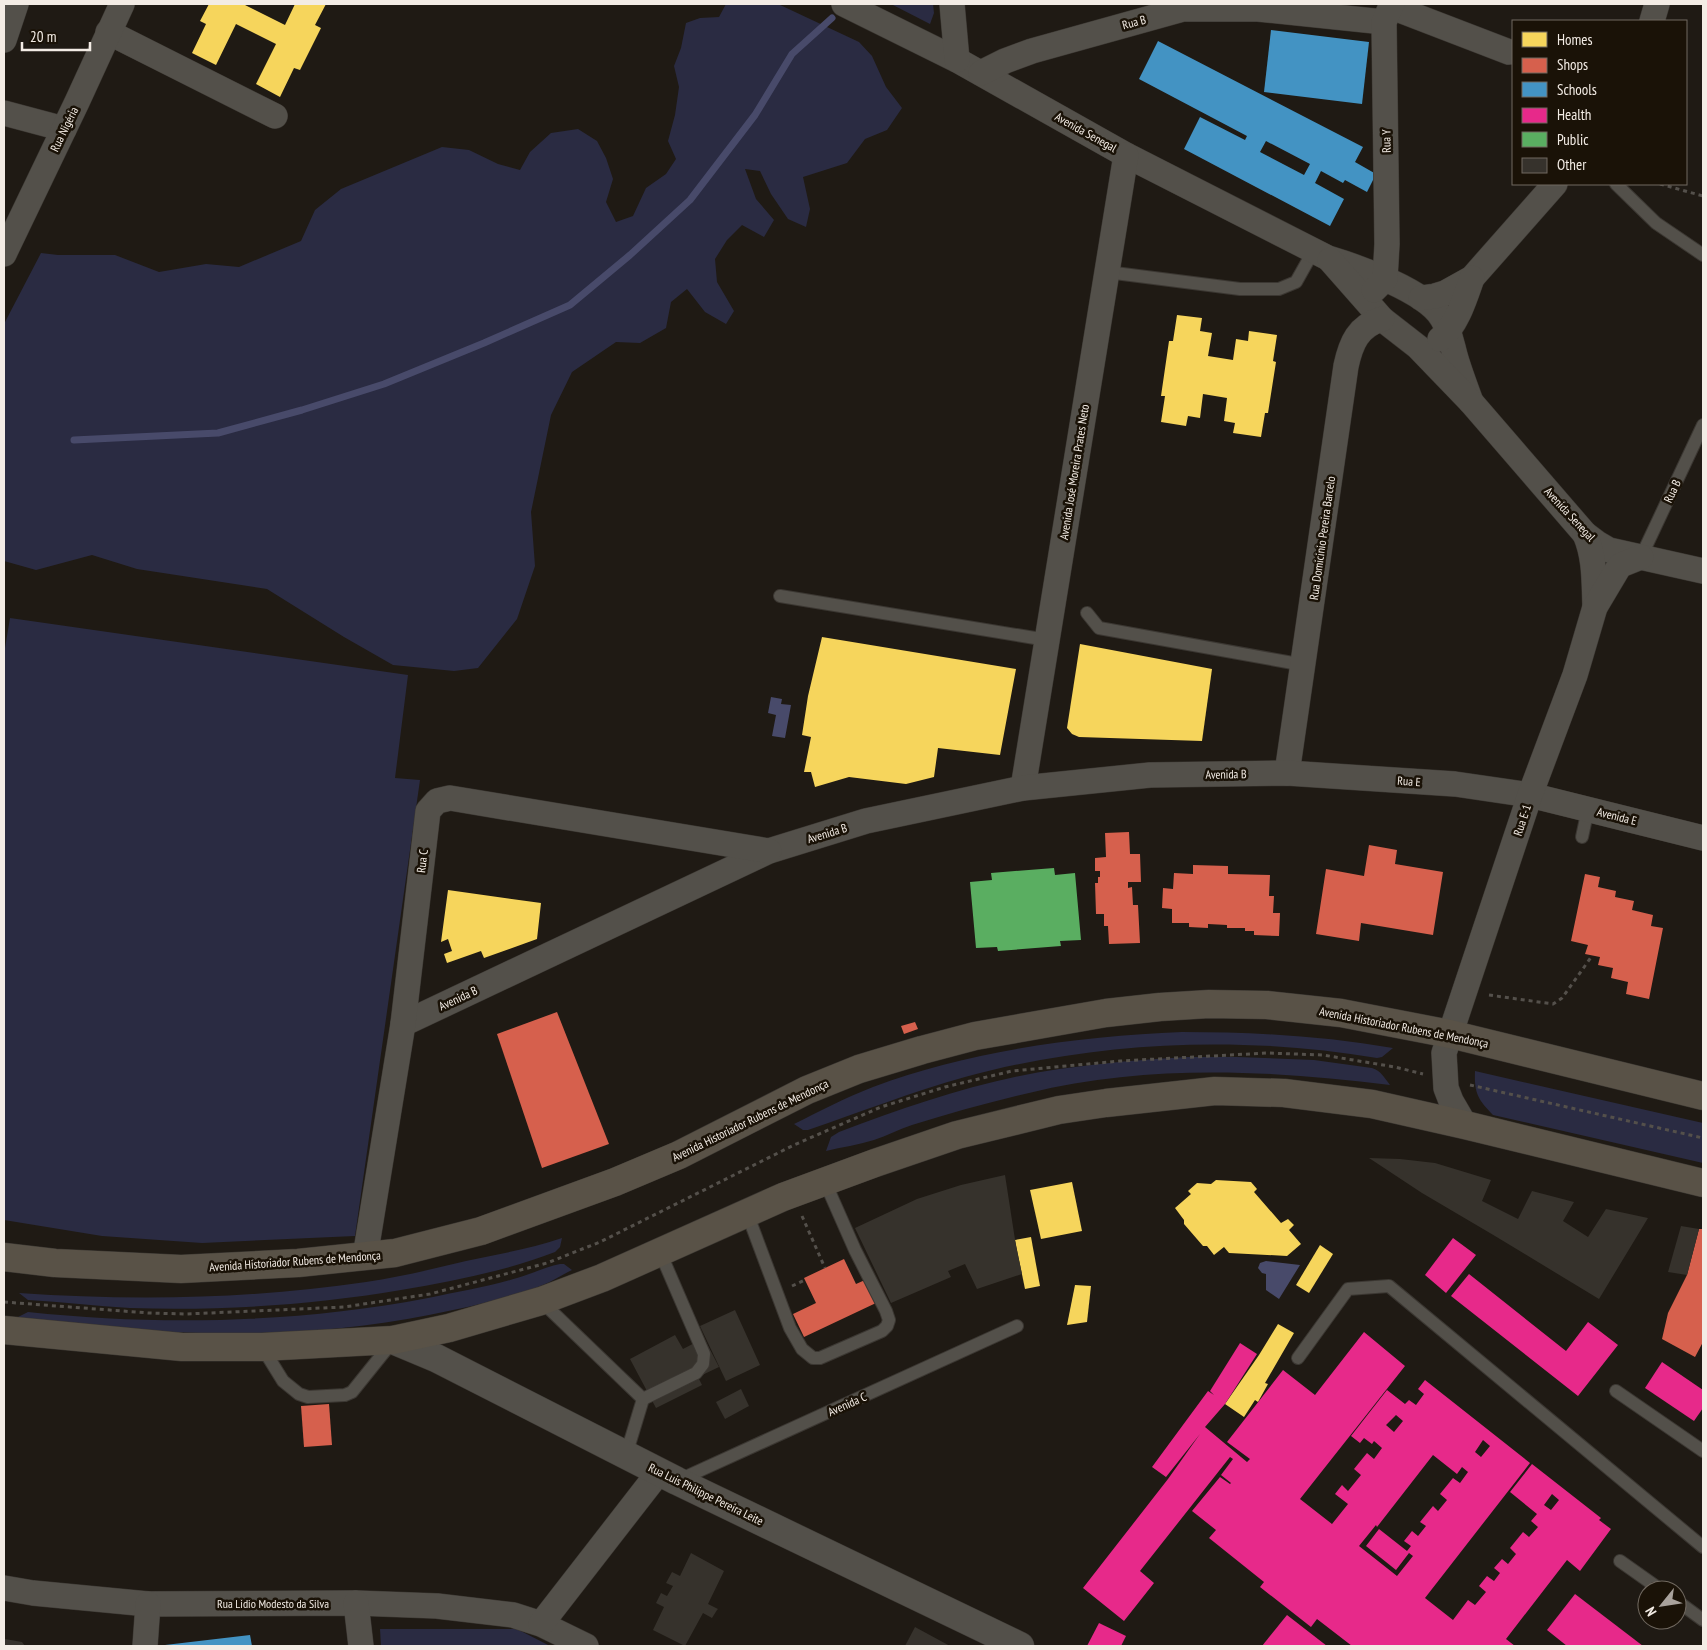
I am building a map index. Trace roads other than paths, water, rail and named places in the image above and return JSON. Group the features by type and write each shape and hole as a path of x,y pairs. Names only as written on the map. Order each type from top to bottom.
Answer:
{"main road":[{"name":"Avenida Historiador Rubens de Mendonça","path":"4,1257 55,1263 181,1269 298,1263 395,1253 481,1231 615,1182 679,1155 816,1086 868,1066 975,1036 1106,1013 1160,1007 1210,1004 1267,1005 1341,1013 1450,1034 1703,1096"},
{"path":"4,1330 182,1347 262,1347 393,1340 449,1328 541,1301 602,1278 792,1194 911,1150 1002,1123 1058,1110 1215,1091 1284,1093 1372,1104 1466,1124 1703,1183"}],"street":[{"path":"4,40 16,4"},
{"name":"Rua Nigéria","path":"4,254 122,4"},
{"name":"Avenida Senegal","path":"844,4 957,60 1126,155 1321,254 1385,279 1421,298 1434,307 1449,331 1457,363 1471,402"},
{"path":"952,4 957,60"},
{"path":"1652,20 1657,4"},
{"name":"Rua B","path":"981,73 1032,50 1184,9 1389,11 1508,52"},
{"name":"Rua Y","path":"1385,279 1389,11"},
{"path":"108,32 275,116"},
{"path":"4,113 64,129"},
{"name":"Avenida José Moreira Prates Neto","path":"1023,788 1126,155"},
{"path":"1421,298 1445,293 1472,278 1554,185"},
{"name":"Avenida Senegal","path":"1321,254 1365,298 1382,319 1418,347 1471,402 1584,534 1609,550 1703,571"},
{"path":"1418,347 1434,343 1449,331 1472,278"},
{"path":"1365,298 1385,279"},
{"name":"Rua Domicinio Pereira Barcelo","path":"1287,773 1347,360 1356,337 1364,327 1373,321 1382,319"},
{"name":"Rua E-1","path":"1584,534 1594,564 1595,607"},
{"name":"Rua E-1","path":"1466,1124 1451,1101 1446,1088 1444,1053 1466,992 1530,795 1575,675 1595,607 1617,570 1622,565 1641,557"},
{"name":"Rua E","path":"1287,773 1455,784 1530,795"},
{"name":"Avenida B","path":"403,1024 769,851 866,821 1023,788 1150,775 1287,773"},
{"name":"Avenida E","path":"1530,795 1703,838"},
{"name":"Rua C","path":"365,1257 403,1024 428,811 437,801 450,798 769,851"},
{"name":"Rua Luis Philippe Pereira Leite","path":"393,1340 436,1358 668,1476 1014,1645"},
{"path":"586,1646 541,1624 668,1476"},
{"name":"Rua Lidio Modesto da Silva","path":"4,1588 33,1593 148,1604 356,1603 436,1606 514,1615 541,1624"},
{"path":"356,1603 361,1646"},
{"path":"145,1646 148,1604"}],"lane":[{"path":"1617,185 1656,223 1703,255"},
{"path":"1107,272 1240,289 1279,289 1296,282 1321,254"},
{"name":"Rua B","path":"1641,557 1703,425"},
{"path":"780,596 1047,640"},
{"path":"1087,613 1099,628 1304,665"},
{"path":"1582,837 1588,809"},
{"path":"747,1213 793,1335 802,1349 813,1358 820,1358 882,1331 888,1326 889,1320 825,1182"},
{"path":"626,1455 643,1399 696,1373 703,1364 704,1354 660,1252"},
{"path":"1298,1358 1348,1289 1389,1286 1703,1547"},
{"path":"541,1301 643,1399"},
{"name":"Avenida C","path":"668,1476 1017,1326"},
{"path":"262,1347 284,1381 299,1394 308,1397 345,1395 352,1392 393,1340"},
{"path":"1616,1391 1703,1451"},
{"path":"1620,1561 1647,1580"},
{"path":"1687,1609 1703,1620"}],"waterway":[{"path":"74,440 218,433 302,410 384,384 570,305 630,255 690,200 755,115 792,54 832,18"}]}
